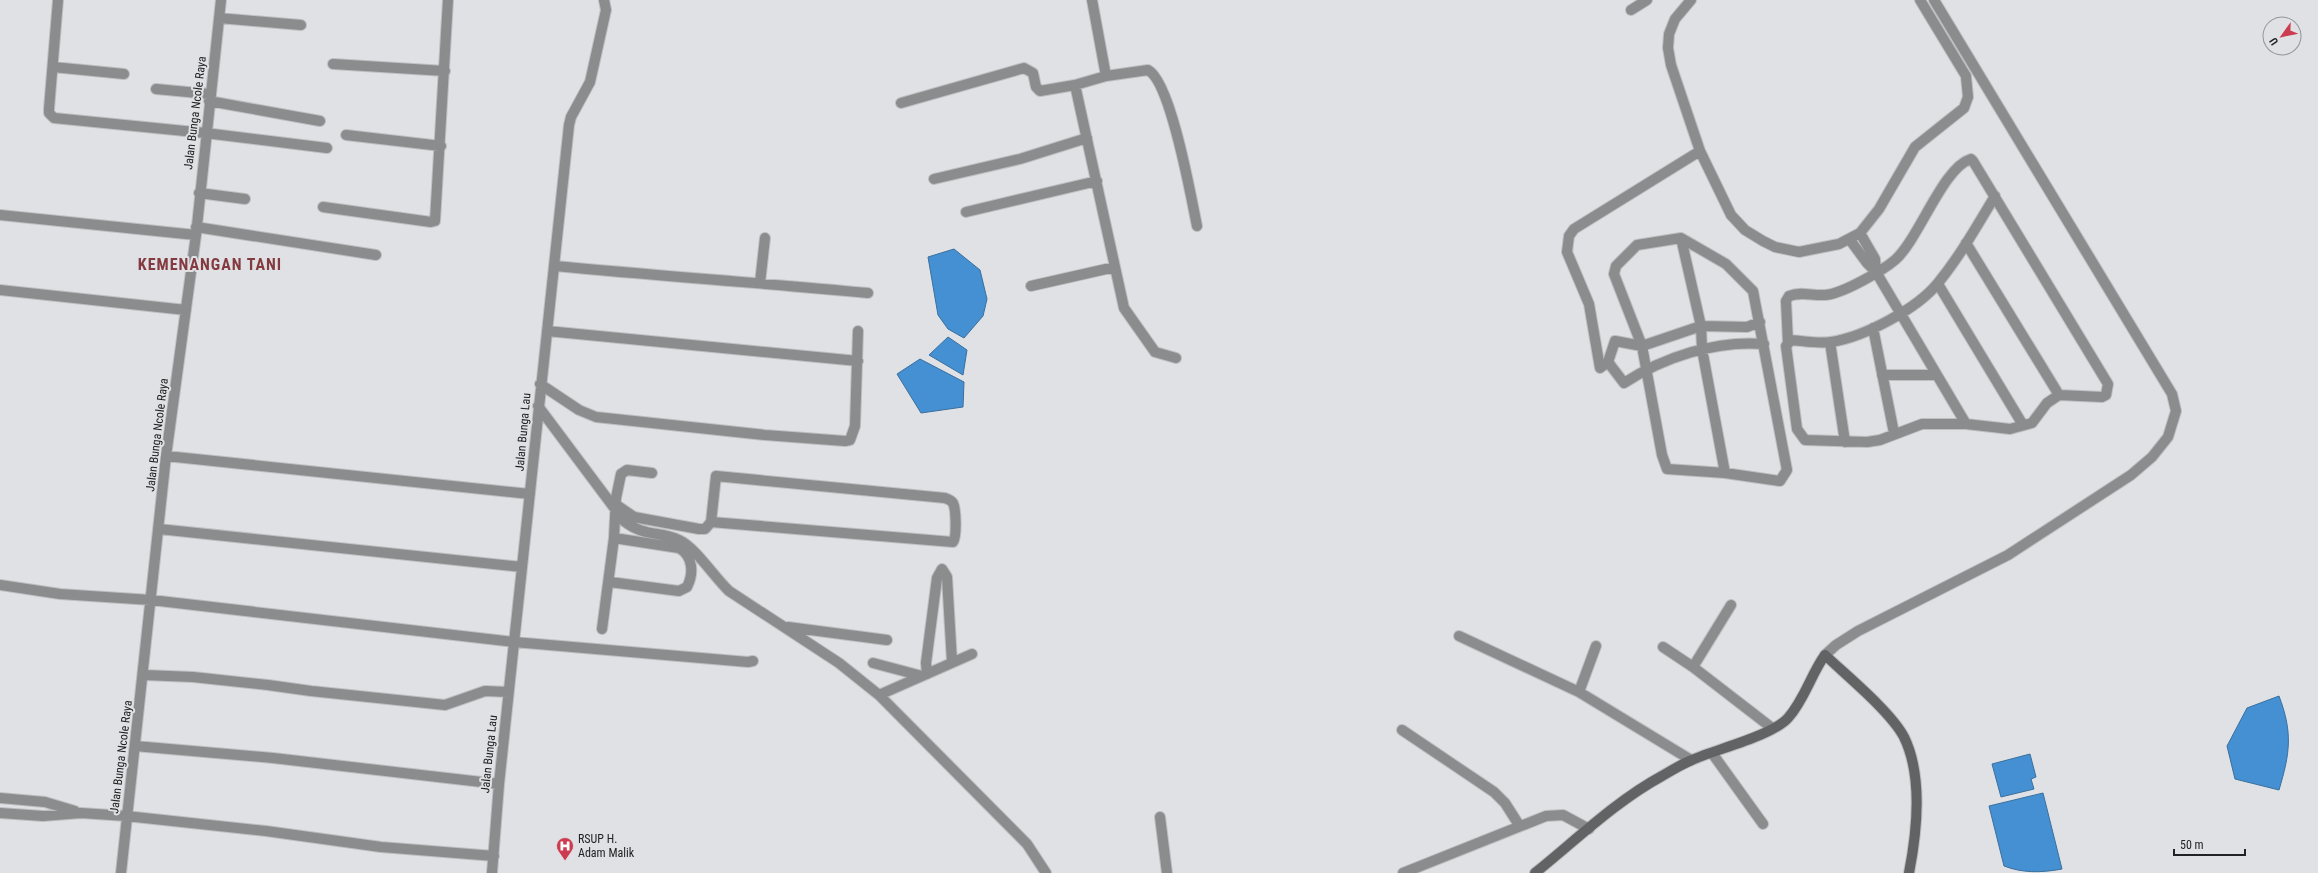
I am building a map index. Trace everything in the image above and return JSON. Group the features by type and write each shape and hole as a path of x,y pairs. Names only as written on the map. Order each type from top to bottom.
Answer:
{"street":[{"path":"58,0 49,109 49,113 54,118 205,133 327,148"},
{"name":"Jalan Bunga Ncole Raya","path":"121,873 126,816 144,676 166,456 196,231 205,133 221,0"},
{"path":"323,207 431,222 435,221 441,146 448,0"},
{"name":"Jalan Bunga Lau","path":"492,873 508,692 530,494 540,384 570,117 590,82 605,5 610,0"},
{"path":"1092,0 1106,76"},
{"path":"1631,10 1648,0"},
{"path":"1691,0 1675,19 1669,34 1668,48 1671,65 1700,151 1731,216 1746,230 1763,241 1775,247 1799,252 1850,240 1860,233 1879,208 1911,152 1964,108 1968,97 1966,76 1920,0"},
{"path":"1535,873 1642,788 1691,760 1712,753 1772,728 1788,718 1799,703 1817,666 1825,655 1836,645 1858,631 1936,593 2008,554 2131,475 2152,457 2168,437 2176,411 2172,394 1934,0"},
{"path":"219,18 301,25"},
{"path":"333,64 445,71"},
{"path":"52,67 124,74"},
{"path":"901,103 1024,68 1033,73 1036,87 1040,91 1076,85 1106,76 1148,70 1155,76 1174,124 1197,226"},
{"path":"1076,85 1124,308 1155,352 1176,358"},
{"path":"156,89 209,98 320,121"},
{"path":"346,135 441,146"},
{"path":"934,179 1020,158 1087,138"},
{"path":"1700,151 1574,229 1568,236 1567,252 1589,304 1600,368 1608,362 1615,341 1642,346 1701,326 1747,326 1760,322"},
{"path":"1968,160 1973,161 1995,196 2108,384 2108,390 2102,397 2059,395 2047,402 2032,423 2010,429 1966,424 1922,424 1867,442 1805,440 1800,436 1797,429 1786,346 1788,342 1786,301 1789,296 1798,293 1824,295 1836,292 1876,272 1894,261 1908,246 1953,171 1968,160"},
{"path":"966,212 1097,181"},
{"path":"199,193 245,199"},
{"path":"1788,342 1791,340 1830,342 1873,328 1901,312 1938,284 1966,243 1995,196"},
{"path":"0,215 196,231 376,255"},
{"path":"1860,233 1875,259 1876,272"},
{"path":"760,283 765,238"},
{"path":"1680,238 1701,326 1702,349 1724,473"},
{"path":"1680,238 1726,264 1753,291 1760,322 1786,470 1780,481 1724,473 1667,469 1662,455 1645,369 1642,346 1614,274 1616,266 1636,245 1680,238"},
{"path":"1850,240 1867,263 1876,272 1966,424"},
{"path":"1966,243 2059,395"},
{"path":"554,266 688,279 868,292"},
{"path":"1031,286 1115,267"},
{"path":"1938,284 2023,425"},
{"path":"0,290 186,310"},
{"path":"1873,328 1894,434"},
{"path":"547,331 858,361"},
{"path":"540,384 578,410 596,417 765,435 845,441 852,436 855,426 858,331"},
{"path":"1830,342 1845,442"},
{"path":"1608,362 1624,383 1645,369 1702,349 1764,344"},
{"path":"1882,375 1938,375"},
{"path":"538,406 624,522 639,531 678,539 689,546 713,576 729,591 839,662 878,695 1027,844 1048,871"},
{"path":"166,456 530,494"},
{"path":"602,629 610,582 615,508 621,474 624,471 652,473"},
{"path":"615,508 634,517 648,521 705,529 711,522 716,476 944,498 950,500 954,505 956,538 953,542 711,522"},
{"path":"159,529 522,567"},
{"path":"610,582 679,591 685,589 688,584 692,562 686,553 679,548 614,538"},
{"path":"924,675 937,578 942,569 947,577 952,662"},
{"path":"0,585 60,594 152,600 514,642 748,662 752,661"},
{"path":"1693,667 1731,606"},
{"path":"785,626 887,640"},
{"path":"1459,636 1578,692 1691,760"},
{"path":"1578,692 1596,646"},
{"path":"1663,647 1693,667 1772,728"},
{"path":"878,695 972,654"},
{"path":"1825,655 1864,691 1896,726 1904,738 1915,769 1916,786 1914,847 1909,873"},
{"path":"873,663 924,675"},
{"path":"144,676 193,677 268,684 311,691 445,705 485,691 508,692"},
{"path":"1402,730 1494,792 1505,803 1519,825"},
{"path":"135,746 273,758 499,784"},
{"path":"1712,753 1763,824"},
{"path":"0,798 45,802 81,813"},
{"path":"0,813 43,816 81,813 126,816 266,831 381,847 494,856"},
{"path":"1403,873 1519,825 1557,814 1571,818 1589,829"},
{"path":"1160,817 1167,873"}],"water":[{"path":"954,249 980,270 987,299 983,316 964,338 948,329 938,315 928,257"},
{"path":"948,337 967,350 963,375 929,355"},
{"path":"920,359 964,382 963,407 921,413 897,374"},
{"path":"2279,696 2288,732 2288,754 2279,790 2235,779 2227,746 2247,708"},
{"path":"2030,754 2036,777 2031,779 2034,789 2001,797 1992,764"},
{"path":"2043,793 2062,869 2032,872 2004,866 1989,806"}],"place":[{"name":"RSUP H. Adam Malik","path":"565,861"}],"district":[{"name":"KEMENANGAN TANI","path":"210,264"}]}
